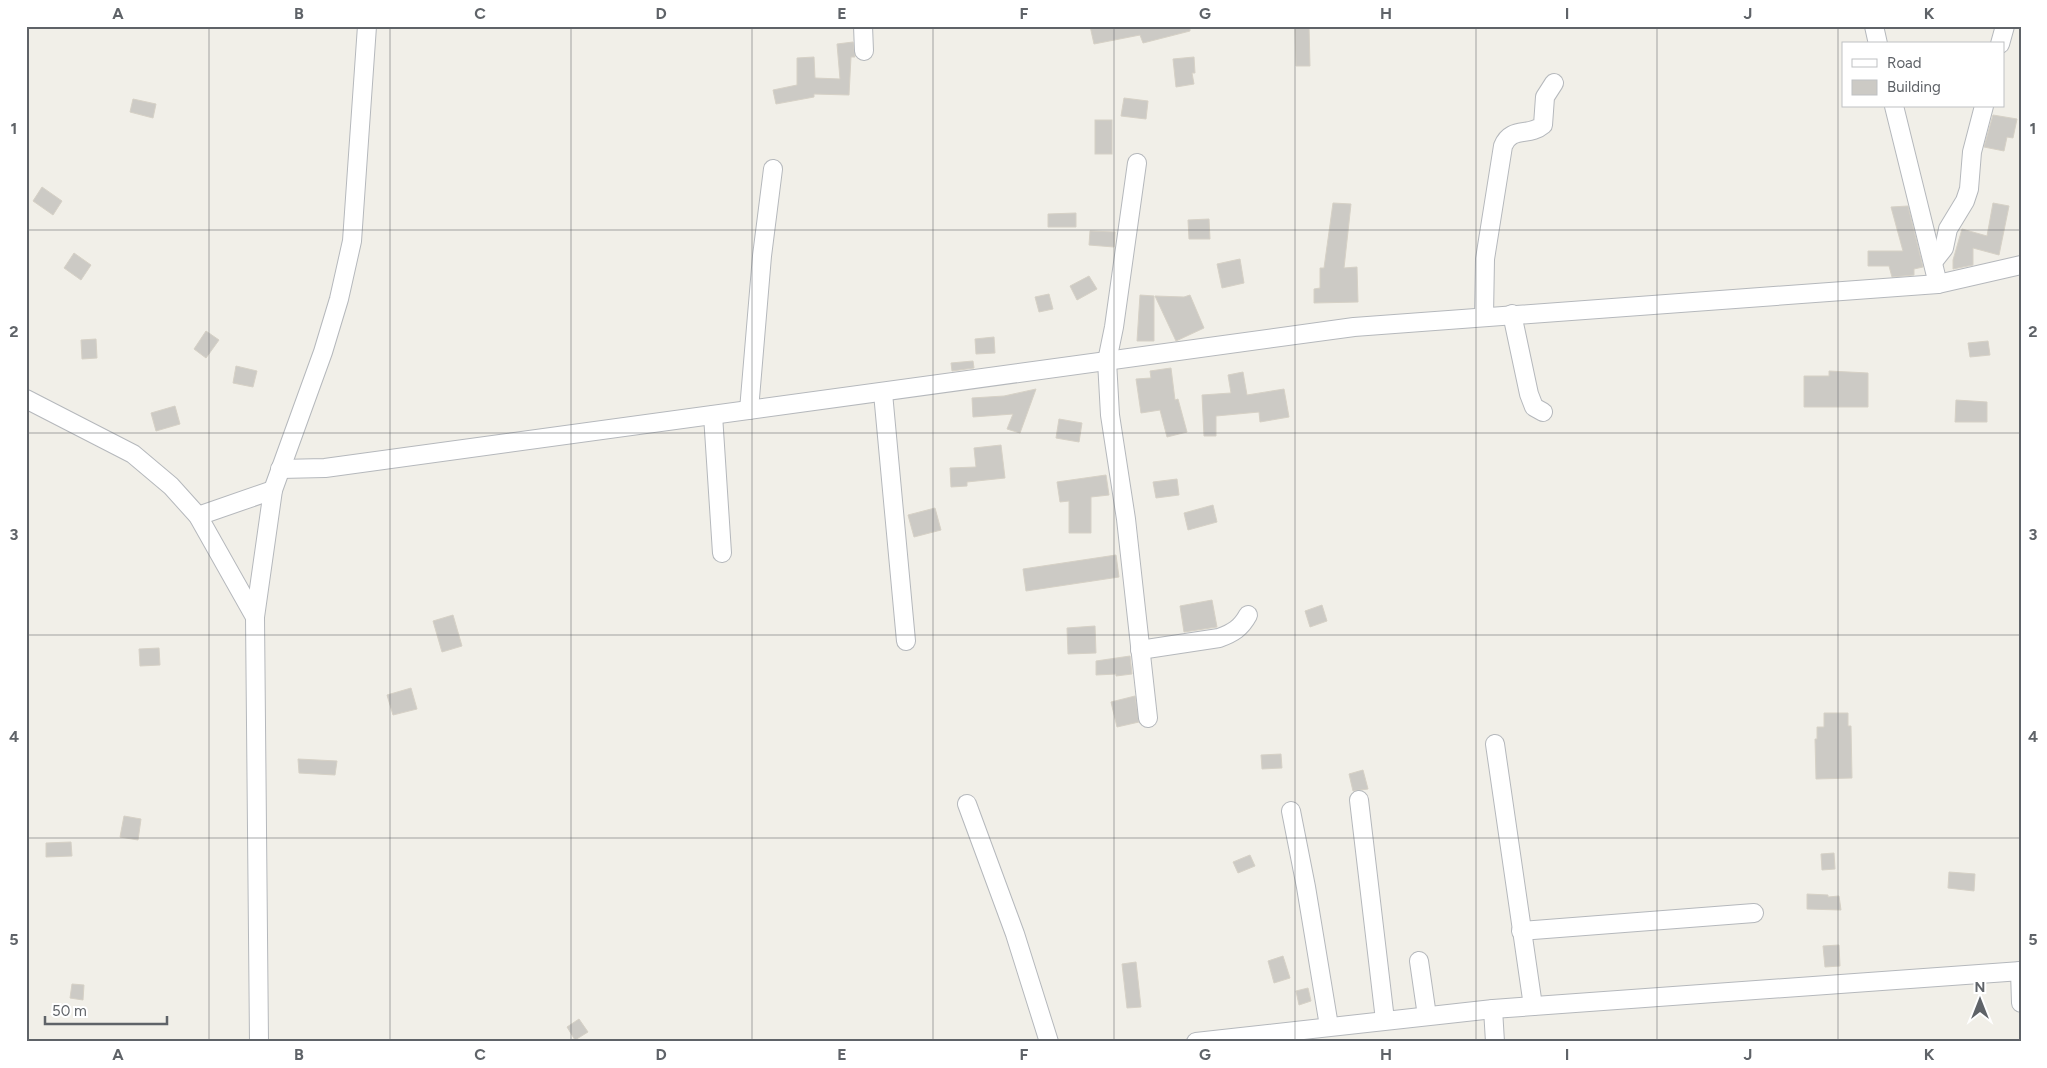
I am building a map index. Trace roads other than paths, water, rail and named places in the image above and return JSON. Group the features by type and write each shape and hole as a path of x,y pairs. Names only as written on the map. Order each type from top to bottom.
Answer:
{"street":[{"path":"260,1042 256,616 273,490 323,352 339,299 352,241 367,26"},
{"path":"863,26 864,52"},
{"path":"1874,26 1878,42"},
{"path":"2000,42 2004,26"},
{"path":"1484,316 1485,259 1503,146 1506,138 1513,134 1537,130 1543,125 1545,96 1554,82"},
{"path":"1894,108 1938,284"},
{"path":"1932,262 1944,248 1948,229 1965,202 1970,189 1972,152 1983,108"},
{"path":"1137,163 1114,327 1107,361 1110,414 1126,519 1148,718"},
{"path":"749,410 762,256 773,169"},
{"path":"280,469 325,468 1354,327 1938,284 2021,265"},
{"path":"1512,314 1529,394 1534,407 1543,412"},
{"path":"883,393 906,640"},
{"path":"26,399 133,454 171,486 198,516 256,616"},
{"path":"713,414 722,553"},
{"path":"198,516 273,490"},
{"path":"1140,650 1219,638 1230,634 1242,626 1248,615"},
{"path":"1495,744 1533,1006"},
{"path":"1359,800 1385,1020"},
{"path":"967,804 1015,934 1049,1042"},
{"path":"1291,811 1306,887 1329,1026"},
{"path":"1521,931 1754,913"},
{"path":"1419,961 1427,1016"},
{"path":"1196,1042 1493,1009 2020,971 2021,1003"},
{"path":"1493,1009 1495,1042"}]}
